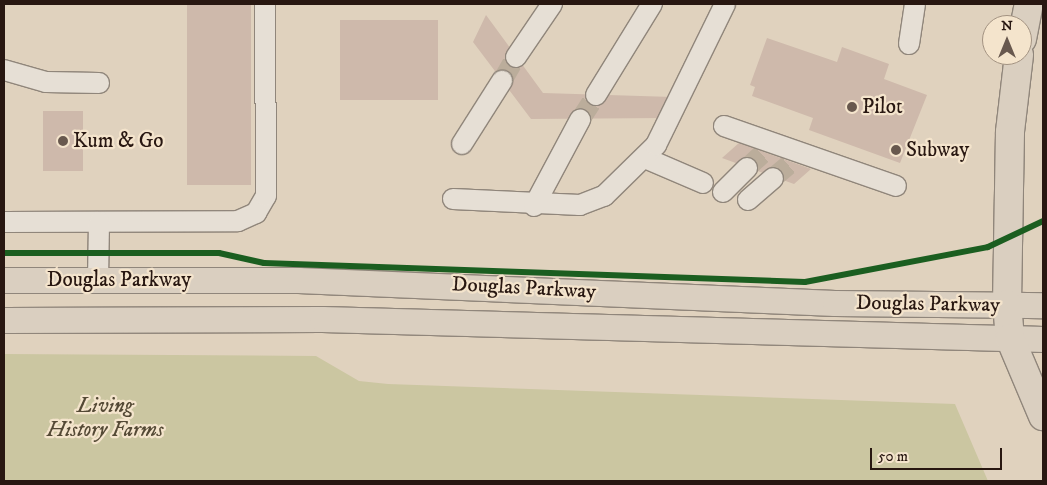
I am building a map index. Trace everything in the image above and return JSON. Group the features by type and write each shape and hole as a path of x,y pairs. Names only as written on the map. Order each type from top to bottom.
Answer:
{"highway":[{"path":"1018,65 1010,132 1007,304 1010,338 1043,416"}],"main road":[{"name":"Douglas Parkway","path":"4,280 298,280 835,303 1043,305"},
{"name":"Douglas Parkway","path":"4,320 322,319 1043,339"}],"lane":[{"path":"4,222 238,222 261,207 266,196 265,4"},
{"path":"516,57 552,4"},
{"path":"596,95 652,4"},
{"path":"453,199 534,206 580,205 604,196 645,158 691,80 725,4"},
{"path":"909,44 915,4"},
{"path":"4,70 46,82 99,83"},
{"path":"462,144 502,81"},
{"path":"534,206 580,120"},
{"path":"724,126 769,148 896,186"},
{"path":"645,158 703,183"},
{"path":"723,192 747,168"},
{"path":"748,200 773,178"},
{"path":"98,280 99,222"}],"green space":[{"name":"Living History Farms","path":"4,354 316,356 359,381 388,384 955,404 988,481 4,481"}],"building":[{"path":"187,4 251,4 251,185 187,185"},
{"path":"486,15 543,93 673,97 664,118 531,119 473,42"},
{"path":"340,20 438,20 438,100 340,100"},
{"name":"Pilot","path":"767,38 837,62 842,47 889,64 884,79 927,95 900,163 809,130 813,118 752,96 755,87 750,85"},
{"name":"Kum & Go","path":"43,111 83,111 83,171 43,171"},
{"path":"740,142 811,169 794,184 722,158"}],"tunnel":[{"path":"502,81 516,57"},
{"path":"580,120 596,95"},
{"path":"747,168 764,152"},
{"path":"773,178 792,162"}],"cycle path":[{"path":"4,253 219,253 264,263 805,282 988,247 1043,221"}],"place":[{"name":"Pilot","path":"852,107"},
{"name":"Kum & Go","path":"63,141"},
{"name":"Subway","path":"896,150"}]}
